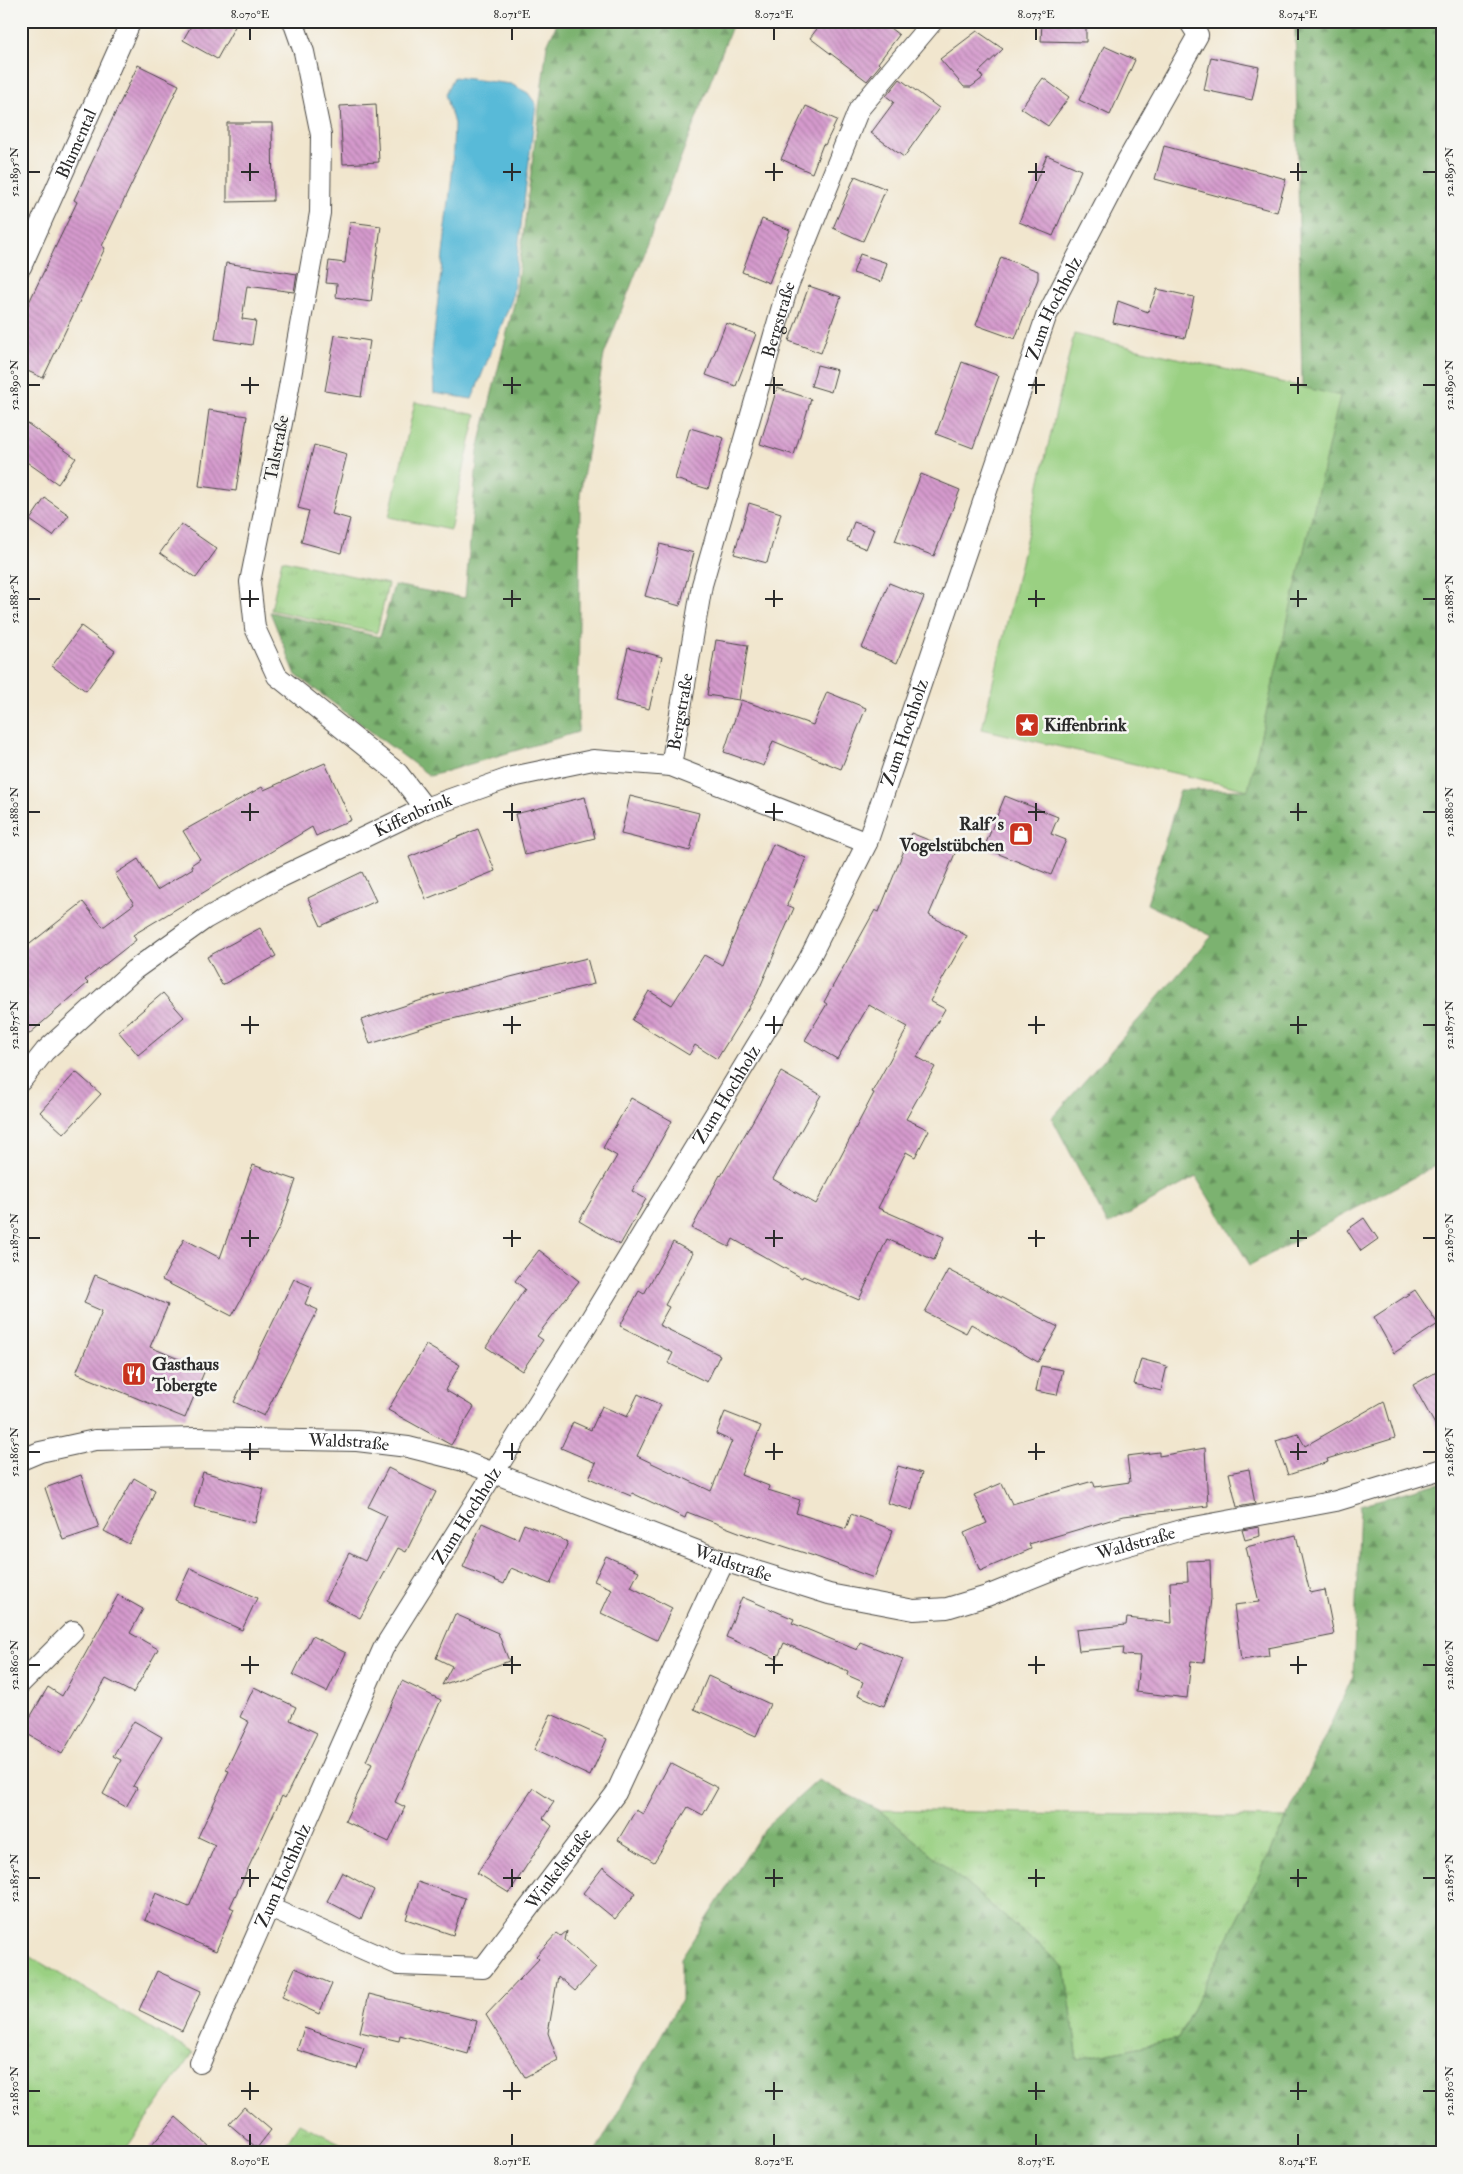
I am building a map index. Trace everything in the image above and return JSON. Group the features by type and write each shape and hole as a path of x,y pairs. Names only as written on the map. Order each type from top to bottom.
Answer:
{"street":[{"name":"Blumental","path":"21,267 131,21"},
{"name":"Talstraße","path":"292,21 304,52 321,135 320,213 288,393 250,582 255,628 277,676 398,773 424,808"},
{"name":"Bergstraße","path":"671,766 702,585 788,286 859,109 933,21"},
{"name":"Zum Hochholz","path":"200,2063 270,1908 383,1648 590,1320 809,958 867,842 1046,317 1193,28"},
{"name":"Kiffenbrink","path":"21,1081 46,1052 134,970 205,919 275,880 424,808 512,777 593,760 671,766 867,842"},
{"name":"Waldstraße","path":"21,1460 40,1452 95,1440 196,1438 357,1441 408,1447 460,1460 724,1561 829,1594 884,1606 914,1610 947,1608 986,1596 1079,1559 1189,1528 1336,1501 1442,1469"},
{"name":"Winkelstraße","path":"270,1908 399,1965 483,1968 616,1793 724,1561"},
{"path":"21,1683 73,1631"}],"green space":[{"path":"558,21 734,21 604,355 580,495 578,732 430,776 296,675 270,612 380,637 394,585 465,598 478,450 515,300 547,45"},
{"path":"1295,21 1442,21 1442,1162 1250,1265 1196,1177 1108,1225 1052,1118 1212,936 1147,904 1180,790 1248,790 1340,396 1302,387"},
{"path":"1074,334 1340,396 1248,790 982,729"},
{"path":"415,402 476,415 450,530 389,517"},
{"path":"282,560 388,584 377,633 271,610"},
{"path":"1442,1482 1442,2153 595,2153 681,2000 681,1958 765,1828 818,1780 879,1810 1065,1968 1078,2059 1178,2039 1287,1818 1353,1676 1360,1505"},
{"path":"879,1810 1287,1818 1178,2039 1078,2059 1065,1968"},
{"path":"21,1951 193,2053 123,2153 21,2153"},
{"path":"299,2123 360,2153 280,2153"}],"water":[{"path":"454,77 511,84 528,93 536,104 512,299 472,399 434,393 432,353 452,174 454,124 446,94"}],"building":[{"path":"194,21 238,21 217,59 183,40"},
{"path":"823,21 881,21 899,35 878,63 880,65 867,81 810,38"},
{"path":"1042,21 1086,21 1086,42 1041,41"},
{"path":"977,31 1003,49 979,72 983,78 971,87 964,87 940,59"},
{"path":"1104,46 1135,60 1110,115 1079,100"},
{"path":"1211,57 1259,67 1252,100 1204,90"},
{"path":"138,65 179,85 102,246 105,248 43,378 21,368 21,319 77,202 74,200"},
{"path":"1043,78 1069,97 1048,126 1021,108"},
{"path":"900,79 939,108 904,157 871,133 894,102 886,96"},
{"path":"376,104 379,162 343,164 340,106"},
{"path":"806,106 837,120 825,145 823,144 812,173 781,159"},
{"path":"227,123 272,123 273,201 227,202"},
{"path":"1164,146 1286,179 1277,212 1155,179"},
{"path":"1047,155 1081,170 1053,236 1019,222"},
{"path":"855,176 886,189 863,241 833,228"},
{"path":"762,219 790,230 769,283 742,272"},
{"path":"350,222 381,226 371,302 336,297 337,284 326,283 329,261 345,263"},
{"path":"860,254 887,263 881,282 853,273"},
{"path":"1001,257 1038,271 1038,279 1015,339 976,325"},
{"path":"226,263 297,274 294,292 247,286 242,319 256,321 252,345 215,339"},
{"path":"809,286 841,297 821,353 789,341"},
{"path":"1157,289 1194,297 1185,338 1113,323 1118,301 1148,312"},
{"path":"726,323 756,334 736,386 706,375"},
{"path":"335,335 370,341 361,397 325,391"},
{"path":"962,362 999,376 973,448 936,434"},
{"path":"817,365 837,370 831,392 811,386"},
{"path":"777,388 811,399 794,455 760,444"},
{"path":"209,410 247,416 236,491 199,486"},
{"path":"21,419 76,458 58,484 21,458"},
{"path":"690,428 724,438 708,489 675,479"},
{"path":"314,445 347,454 332,514 350,519 341,553 301,542 309,511 298,508"},
{"path":"921,474 960,490 934,556 895,541"},
{"path":"45,498 69,515 53,536 30,520"},
{"path":"749,503 781,513 767,563 734,554"},
{"path":"854,522 874,529 866,549 847,541"},
{"path":"181,524 217,549 196,578 160,553"},
{"path":"660,544 694,553 680,606 645,596"},
{"path":"889,583 924,597 897,663 862,648"},
{"path":"81,626 115,651 86,691 52,666"},
{"path":"716,640 748,645 739,700 707,695"},
{"path":"628,648 662,657 649,709 615,701"},
{"path":"827,692 866,708 841,769 773,741 764,766 724,752 741,700 813,725"},
{"path":"325,763 351,820 316,836 312,827 133,935 136,940 85,980 88,983 21,1041 21,951 83,902 103,927 134,904 115,874 138,859 157,890 193,868 191,865 200,859 183,831 262,787 264,790"},
{"path":"630,796 699,813 690,851 621,834"},
{"path":"1005,796 1058,817 1051,834 1066,840 1051,875 984,848"},
{"path":"585,797 595,838 525,855 515,814"},
{"path":"478,829 495,871 426,899 409,857"},
{"path":"911,833 956,851 929,915 967,936 930,1001 945,1009 917,1057 935,1067 906,1119 929,1130 915,1157 906,1152 878,1208 944,1237 934,1260 887,1239 859,1300 803,1276 802,1278 733,1239 729,1247 692,1228 720,1175 781,1072 821,1095 773,1179 816,1204 874,1093 872,1092 908,1027 869,1005 837,1059 805,1040 827,1004 824,1002 875,910 879,912"},
{"path":"773,844 806,858 787,905 794,908 757,994 717,1059 695,1045 689,1055 632,1020 649,991 672,1005 704,955 722,965"},
{"path":"362,872 376,901 321,926 308,898"},
{"path":"260,928 276,956 222,985 207,957"},
{"path":"587,958 594,984 440,1022 370,1044 361,1020 434,996"},
{"path":"163,993 184,1017 138,1055 118,1031"},
{"path":"76,1072 101,1094 64,1134 40,1112"},
{"path":"631,1098 672,1121 632,1191 646,1199 620,1245 579,1221 617,1156 603,1148"},
{"path":"253,1165 296,1180 280,1226 232,1316 162,1280 184,1239 220,1258"},
{"path":"1364,1218 1378,1239 1361,1251 1347,1230"},
{"path":"673,1242 693,1253 665,1305 669,1307 659,1325 720,1355 707,1382 668,1363 673,1353 620,1326 639,1291 644,1294"},
{"path":"539,1250 579,1281 537,1336 543,1340 522,1371 486,1347 525,1289 515,1281"},
{"path":"948,1270 1058,1327 1038,1362 971,1324 966,1333 925,1312"},
{"path":"95,1275 168,1305 150,1347 205,1370 185,1418 76,1373 102,1311 84,1303"},
{"path":"294,1279 312,1287 305,1304 318,1310 264,1416 234,1402"},
{"path":"1415,1290 1438,1324 1394,1353 1374,1317"},
{"path":"426,1345 460,1365 445,1390 474,1407 451,1445 388,1410"},
{"path":"1141,1359 1167,1366 1161,1391 1134,1384"},
{"path":"1041,1366 1063,1370 1057,1395 1036,1391"},
{"path":"1442,1369 1442,1437 1413,1385"},
{"path":"638,1394 661,1405 637,1456 711,1491 732,1441 716,1434 725,1412 761,1426 741,1475 769,1486 768,1490 800,1500 796,1513 846,1529 851,1514 893,1530 874,1578 814,1556 749,1536 687,1512 685,1518 632,1493 631,1496 589,1478 596,1463 561,1448 573,1422 591,1430 602,1406 627,1417"},
{"path":"1384,1401 1395,1438 1327,1459 1328,1462 1288,1475 1276,1441 1298,1434 1305,1446"},
{"path":"1205,1448 1208,1506 1124,1516 1029,1544 1031,1549 980,1571 964,1533 987,1523 974,1495 1002,1483 1012,1504 1093,1481 1095,1487 1130,1482 1127,1456 1159,1452 1159,1456"},
{"path":"898,1466 922,1473 912,1510 887,1503"},
{"path":"388,1468 436,1492 406,1552 398,1548 360,1618 325,1600 349,1553 365,1561 387,1516 368,1507"},
{"path":"1249,1469 1255,1504 1237,1507 1229,1473"},
{"path":"203,1472 264,1489 255,1523 194,1507"},
{"path":"81,1475 99,1528 63,1540 45,1488"},
{"path":"134,1478 155,1490 147,1511 129,1544 104,1531"},
{"path":"482,1523 518,1539 524,1524 568,1542 550,1584 511,1568 504,1584 463,1567"},
{"path":"1259,1527 1260,1536 1245,1540 1242,1530"},
{"path":"1296,1535 1310,1593 1325,1590 1334,1635 1268,1648 1269,1656 1241,1660 1234,1605 1259,1602 1246,1547"},
{"path":"606,1556 639,1571 631,1587 672,1608 657,1640 601,1613 612,1589 594,1581"},
{"path":"1210,1560 1211,1598 1204,1662 1191,1661 1187,1698 1136,1692 1140,1656 1123,1655 1124,1647 1079,1651 1076,1630 1126,1625 1127,1618 1172,1623 1170,1582 1188,1581 1187,1561"},
{"path":"190,1568 257,1598 242,1630 175,1600"},
{"path":"118,1595 143,1609 130,1633 158,1649 133,1693 106,1679 62,1754 22,1731 48,1687 62,1696"},
{"path":"742,1597 794,1619 792,1623 857,1650 860,1642 903,1659 884,1706 858,1695 863,1682 847,1675 848,1671 784,1643 777,1659 726,1637"},
{"path":"455,1614 498,1633 509,1661 442,1685 452,1666 436,1658"},
{"path":"312,1636 346,1653 327,1692 293,1675"},
{"path":"708,1676 770,1704 756,1736 694,1709"},
{"path":"402,1681 441,1700 395,1802 405,1807 389,1842 345,1821 372,1764 366,1761"},
{"path":"254,1687 296,1707 290,1720 317,1733 285,1798 282,1796 230,1907 234,1909 216,1951 145,1920 156,1893 189,1907 215,1845 198,1837 229,1771 226,1770 249,1722 240,1717"},
{"path":"551,1714 607,1739 590,1776 534,1750"},
{"path":"134,1721 162,1737 133,1786 137,1788 126,1807 103,1794 121,1760 113,1756"},
{"path":"670,1763 718,1788 703,1815 688,1807 654,1862 618,1840 636,1810 643,1814"},
{"path":"533,1788 554,1802 543,1818 552,1826 509,1893 477,1873"},
{"path":"603,1867 636,1893 615,1919 583,1893"},
{"path":"342,1872 374,1890 361,1919 327,1901"},
{"path":"418,1882 465,1898 453,1935 406,1919"},
{"path":"567,1931 565,1940 596,1968 575,1991 558,1976 548,2033 558,2060 525,2077 486,2015 539,1959 536,1956 557,1933 561,1936"},
{"path":"295,1968 332,1984 319,2014 282,1997"},
{"path":"157,1971 201,1991 182,2031 139,2010"},
{"path":"369,1994 477,2021 468,2054 400,2035 399,2041 360,2032"},
{"path":"304,2028 364,2048 357,2069 297,2050"},
{"path":"244,2107 271,2130 257,2148 229,2124"},
{"path":"176,2117 217,2153 145,2153"}],"place":[{"name":"Kiffenbrink","path":"1027,725"},
{"name":"Ralf´s Vogelstübchen","path":"1021,834"},
{"name":"Gasthaus Tobergte","path":"134,1374"}]}
